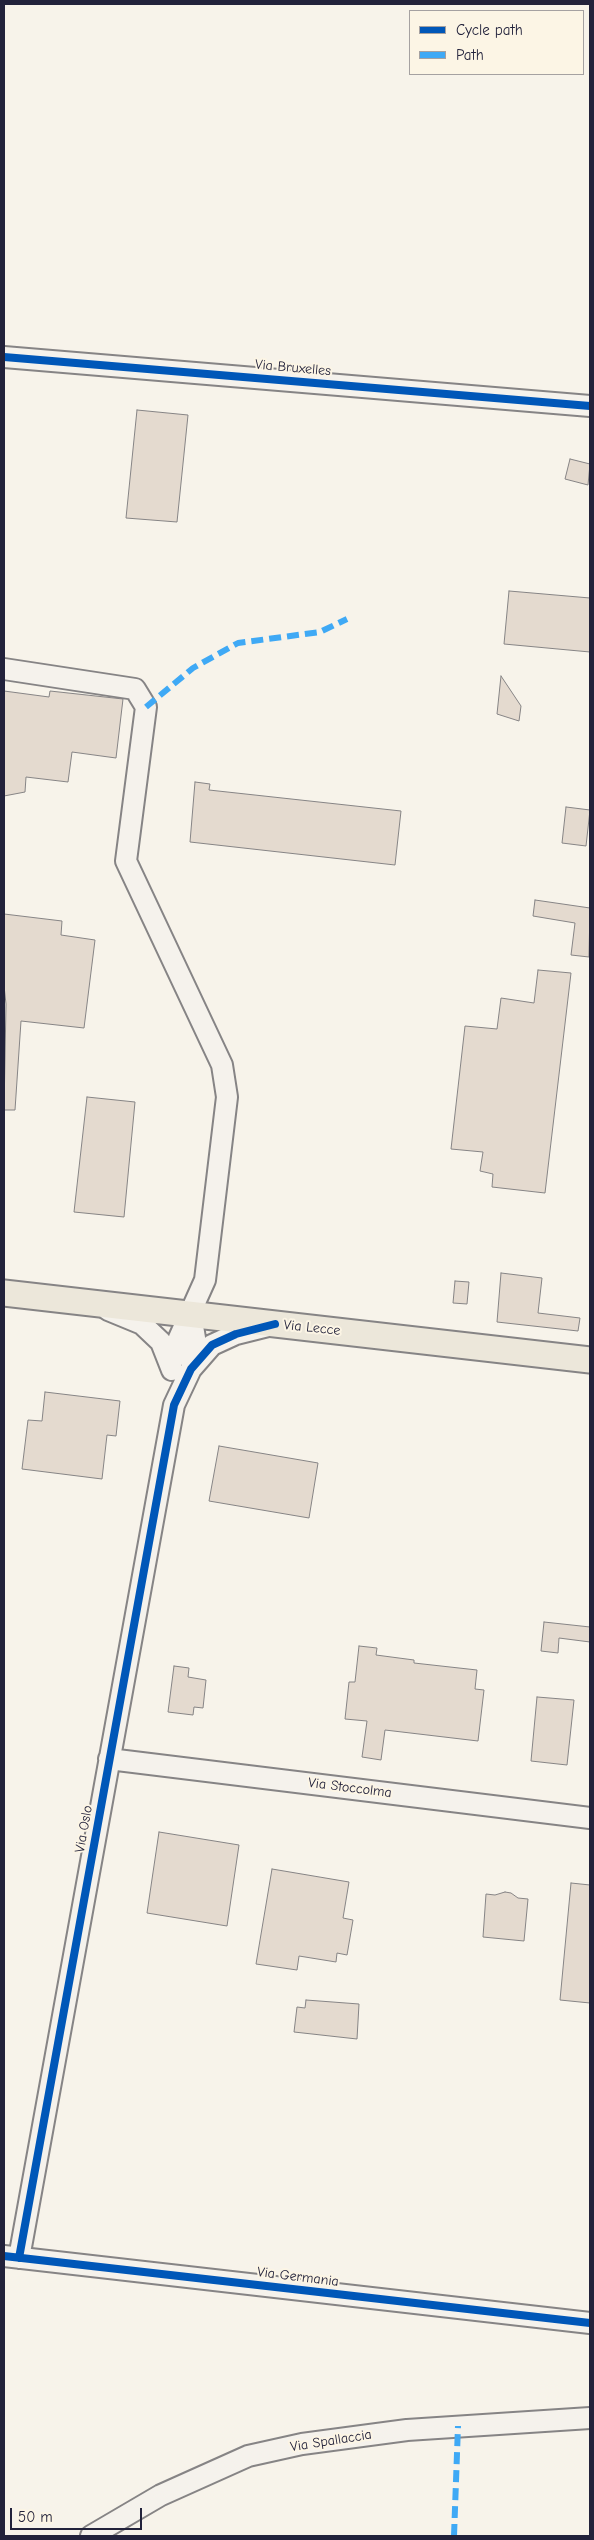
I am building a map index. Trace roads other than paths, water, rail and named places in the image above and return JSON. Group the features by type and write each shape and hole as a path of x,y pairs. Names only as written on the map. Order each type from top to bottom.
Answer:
{"main road":[{"name":"Via Lecce","path":"4,1292 590,1360"}],"street":[{"name":"Via Bruxelles","path":"4,357 587,406"},
{"path":"4,669 134,689 146,706 126,860 222,1066 227,1097 205,1280 191,1315 179,1338 171,1364"},
{"path":"90,1302 142,1324 161,1342 171,1364 174,1405"},
{"path":"191,1315 195,1338 191,1369"},
{"path":"174,1405 191,1369 212,1345 236,1334 275,1324"},
{"name":"Via Oslo","path":"12,2257 109,1759 174,1405"},
{"name":"Via Stoccolma","path":"109,1759 590,1818"},
{"name":"Via Germania","path":"12,2257 590,2323"},
{"name":"Via Spallaccia","path":"91,2536 161,2495 248,2456 302,2444 407,2430 590,2418"}]}
